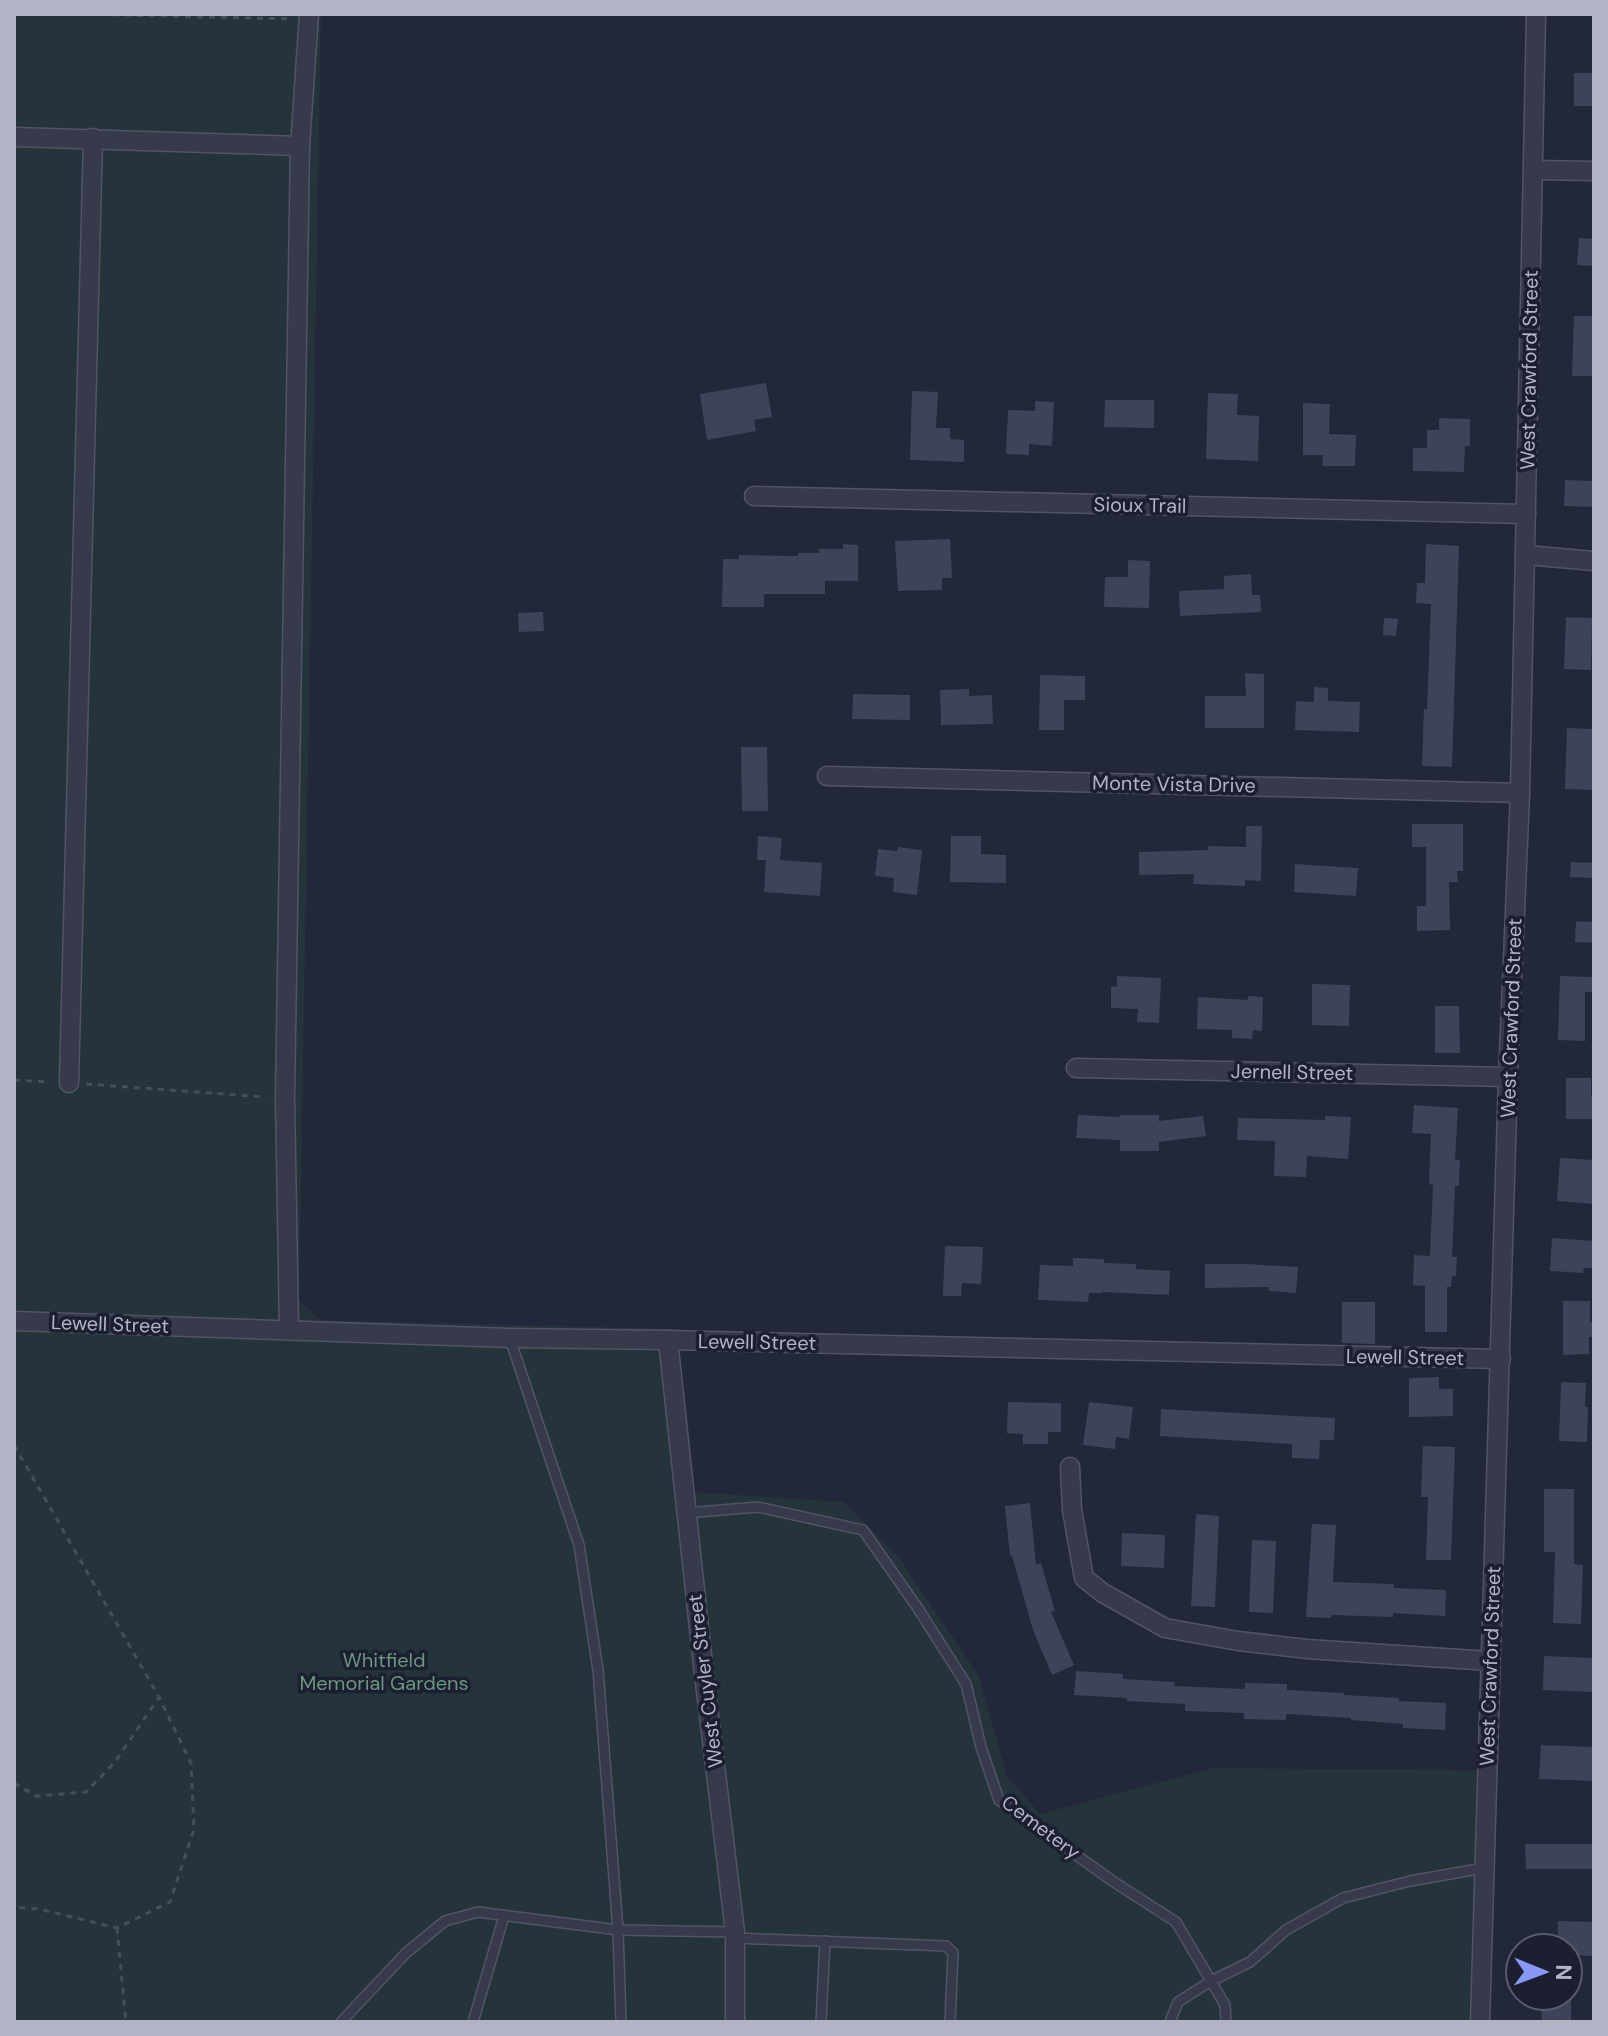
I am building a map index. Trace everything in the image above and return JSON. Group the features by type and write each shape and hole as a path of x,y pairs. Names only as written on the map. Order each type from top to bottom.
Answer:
{"street":[{"name":"West Crawford Street","path":"1480,2022 1508,1077 1520,793 1536,14"},
{"path":"289,1330 285,1098 300,146 309,17"},
{"path":"14,137 300,146"},
{"path":"69,1083 93,138"},
{"path":"1533,170 1594,171"},
{"name":"Sioux Trail","path":"754,496 1526,514"},
{"path":"1526,555 1594,561"},
{"name":"Monte Vista Drive","path":"827,776 1520,793"},
{"name":"Jernell Street","path":"1076,1068 1508,1077"},
{"name":"Lewell Street","path":"14,1321 510,1338 1501,1359"},
{"name":"West Cuyler Street","path":"668,1340 734,1935 735,2022"},
{"path":"1070,1467 1072,1510 1084,1578 1103,1593 1165,1628 1307,1649 1490,1661"}],"lane":[{"path":"510,1338 579,1545 598,1670 618,1930 621,2022"},
{"name":"Cemetery","path":"686,1513 758,1507 863,1530 966,1684 981,1747 999,1800 1176,1922 1225,2005 1226,2022"},
{"path":"1170,2022 1178,2002 1250,1962 1286,1930 1343,1898 1410,1881 1484,1868"},
{"path":"341,2022 406,1953 445,1921 478,1912 618,1930 946,1946 953,1953 950,2022"},
{"path":"473,2022 504,1916"},
{"path":"821,2022 825,1941"}],"path":[{"path":"77,14 309,17"},
{"path":"14,1080 285,1098"},
{"path":"14,1445 159,1697 191,1763 194,1829 170,1902 117,1928 39,1909 14,1907"},
{"path":"14,1783 36,1796 86,1792 115,1762 159,1697"},
{"path":"117,1928 126,2022"}],"green space":[{"name":"Whitfield Memorial Gardens","path":"14,14 321,14 299,1300 320,1320 675,1329 695,1492 844,1502 898,1556 979,1676 1007,1776 1040,1814 1213,1768 1477,1770 1471,2022 14,2022"}],"building":[{"path":"1574,73 1594,73 1594,106 1574,106"},
{"path":"1579,238 1594,239 1594,266 1577,265"},
{"path":"1574,316 1594,316 1594,376 1572,376"},
{"path":"766,383 772,417 754,420 756,431 707,440 700,394"},
{"path":"912,391 938,392 936,428 950,428 950,439 964,440 964,462 910,460"},
{"path":"1208,393 1238,394 1237,415 1259,416 1258,461 1206,459"},
{"path":"1105,400 1154,400 1154,428 1104,427"},
{"path":"1035,401 1054,402 1052,446 1029,444 1029,455 1006,454 1008,410 1035,411"},
{"path":"1303,403 1330,404 1329,434 1356,435 1355,466 1322,466 1323,455 1303,455"},
{"path":"1439,418 1470,419 1470,446 1465,446 1464,472 1413,471 1413,448 1427,448 1427,430 1439,430"},
{"path":"1565,480 1594,481 1594,507 1564,506"},
{"path":"950,539 952,578 942,578 942,590 898,591 895,541"},
{"path":"843,544 858,545 858,581 825,581 825,594 764,594 764,607 722,607 723,559 739,559 739,555 798,556 798,553 819,553 819,549 843,549"},
{"path":"1426,544 1459,546 1452,767 1422,766 1431,604 1416,603 1417,583 1425,583"},
{"path":"1128,560 1150,561 1149,608 1104,607 1105,577 1128,577"},
{"path":"1251,574 1252,595 1260,595 1261,612 1180,616 1179,591 1224,589 1224,576"},
{"path":"543,612 544,631 519,632 518,613"},
{"path":"1566,617 1592,618 1591,670 1564,669"},
{"path":"1384,618 1398,619 1396,636 1383,635"},
{"path":"1245,673 1264,674 1264,728 1205,728 1205,696 1246,696"},
{"path":"1040,675 1085,676 1085,700 1064,700 1064,730 1039,730"},
{"path":"1314,687 1328,688 1328,701 1360,702 1359,732 1295,730 1296,701 1314,702"},
{"path":"969,689 969,696 992,695 993,724 941,725 940,690"},
{"path":"853,694 910,695 910,720 852,719"},
{"path":"1567,728 1594,729 1594,790 1565,789"},
{"path":"741,747 767,747 768,811 742,811"},
{"path":"1412,824 1463,824 1463,871 1457,871 1458,882 1449,882 1450,930 1417,931 1417,906 1426,906 1426,847 1412,847"},
{"path":"1246,826 1262,826 1261,881 1245,880 1245,886 1193,884 1194,874 1139,875 1139,852 1208,850 1208,846 1246,847"},
{"path":"758,836 782,838 780,860 822,863 820,896 764,892 766,860 757,860"},
{"path":"951,836 981,836 981,854 1006,855 1006,883 950,882"},
{"path":"898,847 922,850 917,895 893,892 894,878 875,876 878,849 897,851"},
{"path":"1571,862 1594,863 1594,878 1570,877"},
{"path":"1295,864 1358,868 1356,896 1294,892"},
{"path":"1576,921 1594,922 1594,943 1575,942"},
{"path":"1117,976 1161,978 1159,1023 1137,1022 1138,1009 1111,1008 1111,986 1117,987"},
{"path":"1560,976 1594,977 1594,992 1585,992 1585,1041 1558,1040"},
{"path":"1312,984 1350,985 1349,1026 1312,1025"},
{"path":"1248,996 1263,997 1262,1031 1253,1030 1252,1039 1232,1038 1232,1030 1197,1029 1198,997 1248,1000"},
{"path":"1435,1006 1459,1006 1460,1053 1435,1053"},
{"path":"1566,1078 1591,1078 1594,1119 1566,1119"},
{"path":"1414,1105 1458,1108 1455,1160 1460,1160 1459,1186 1455,1186 1452,1257 1457,1257 1456,1276 1452,1276 1451,1287 1447,1287 1447,1332 1425,1332 1425,1286 1413,1285 1414,1255 1430,1256 1433,1185 1429,1184 1431,1134 1412,1133"},
{"path":"1078,1115 1159,1115 1159,1121 1203,1116 1206,1136 1159,1142 1159,1151 1120,1151 1120,1140 1076,1138"},
{"path":"1325,1116 1351,1117 1348,1159 1307,1156 1306,1177 1274,1176 1275,1141 1237,1140 1238,1118 1325,1120"},
{"path":"1560,1158 1593,1160 1594,1204 1557,1201"},
{"path":"1552,1238 1594,1241 1594,1268 1584,1268 1583,1273 1550,1271"},
{"path":"945,1246 983,1247 981,1284 962,1283 961,1296 943,1296"},
{"path":"1073,1258 1104,1259 1104,1263 1136,1264 1136,1269 1170,1271 1169,1295 1102,1292 1089,1293 1088,1302 1038,1300 1040,1265 1073,1266"},
{"path":"1205,1264 1298,1267 1296,1293 1269,1291 1269,1287 1205,1288"},
{"path":"1563,1301 1590,1301 1594,1337 1589,1337 1589,1354 1563,1355"},
{"path":"1342,1302 1375,1302 1375,1344 1342,1343"},
{"path":"1439,1377 1439,1389 1453,1389 1453,1416 1409,1417 1409,1378"},
{"path":"1561,1382 1586,1383 1587,1442 1559,1441"},
{"path":"1008,1402 1061,1403 1061,1432 1048,1432 1048,1444 1023,1444 1023,1434 1007,1433"},
{"path":"1089,1402 1133,1407 1129,1439 1116,1437 1115,1449 1083,1445"},
{"path":"1161,1409 1335,1418 1334,1440 1320,1440 1319,1459 1292,1458 1292,1444 1160,1436"},
{"path":"1423,1446 1455,1447 1451,1560 1426,1560 1428,1497 1421,1497"},
{"path":"1544,1489 1574,1489 1574,1564 1583,1565 1581,1624 1553,1623 1555,1552 1544,1552"},
{"path":"1030,1503 1036,1565 1041,1563 1055,1611 1051,1612 1074,1665 1052,1675 1033,1630 1010,1556 1005,1506"},
{"path":"1196,1514 1219,1516 1215,1607 1191,1606"},
{"path":"1312,1524 1336,1525 1333,1582 1446,1590 1445,1616 1393,1613 1393,1617 1306,1617"},
{"path":"1122,1533 1165,1535 1164,1568 1121,1566"},
{"path":"1252,1540 1276,1541 1273,1613 1249,1612"},
{"path":"1544,1656 1594,1658 1594,1692 1543,1690"},
{"path":"1076,1671 1123,1674 1123,1679 1175,1682 1174,1686 1245,1689 1245,1683 1287,1684 1287,1690 1446,1703 1445,1730 1403,1728 1403,1724 1351,1718 1286,1714 1286,1720 1244,1719 1244,1713 1185,1711 1185,1704 1074,1695"},
{"path":"1541,1745 1594,1747 1594,1781 1539,1779"},
{"path":"1525,1844 1594,1844 1594,1869 1526,1869"},
{"path":"1558,1921 1594,1922 1594,1956 1584,1956 1584,1932 1558,1932"},
{"path":"1542,2012 1571,2012 1571,2022 1542,2022"}]}
